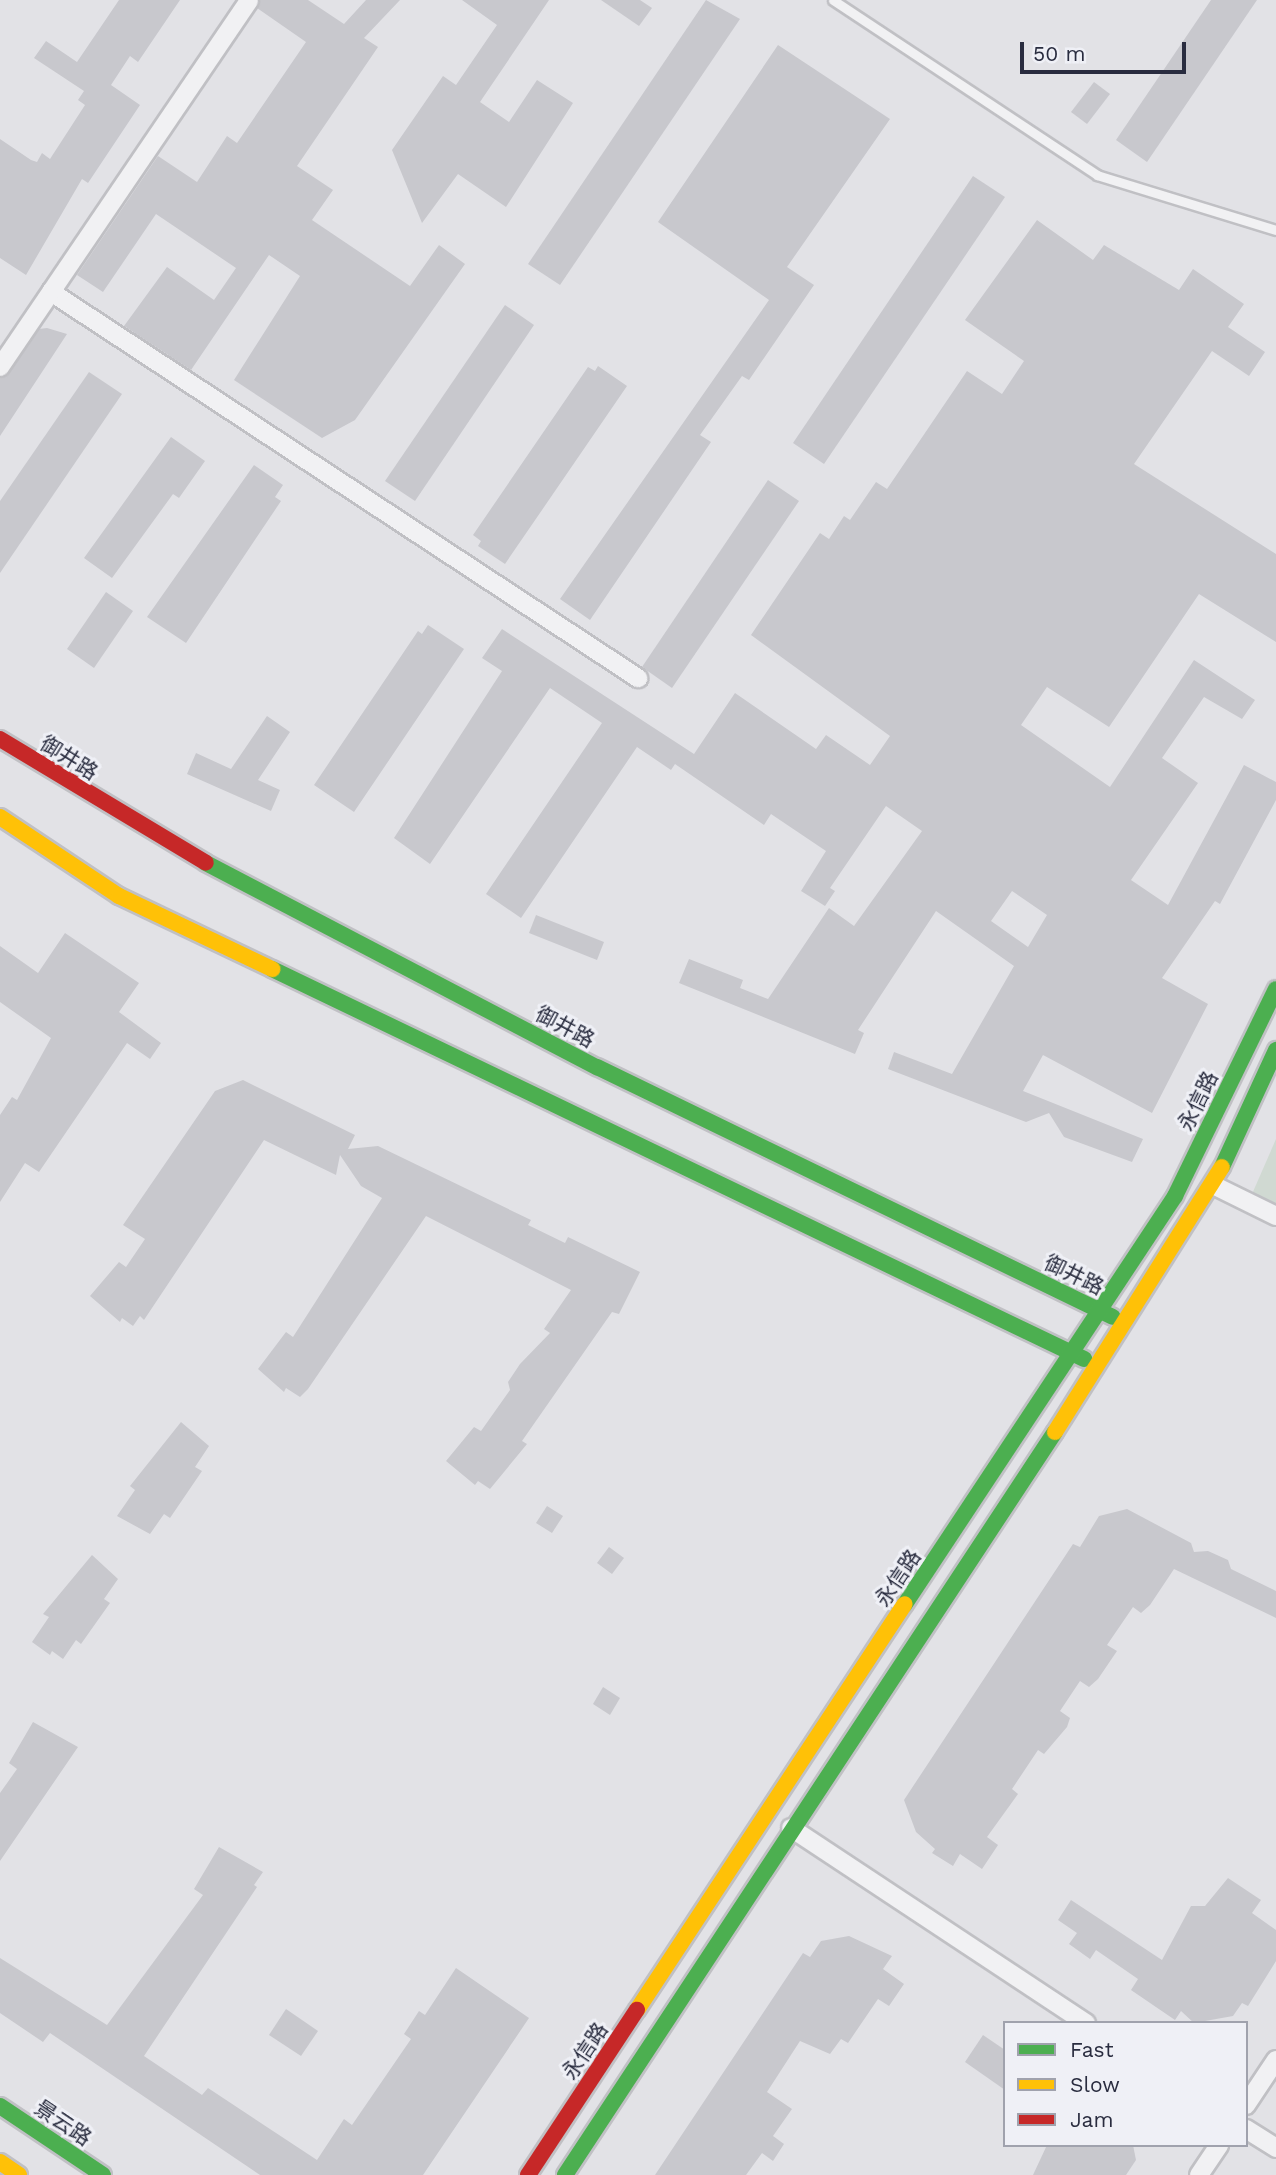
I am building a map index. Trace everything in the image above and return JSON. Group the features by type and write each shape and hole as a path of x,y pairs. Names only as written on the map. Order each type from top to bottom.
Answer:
{"street":[{"path":"0,367 248,0"},
{"path":"51,292 638,678"},
{"name":"御井路","path":"0,739 149,833 597,1067 1126,1324"},
{"path":"0,817 119,896 1099,1367"},
{"name":"永信路","path":"528,2175 1175,1196 1276,989"},
{"path":"565,2175 791,1828 1099,1367 1213,1185 1276,1050"},
{"path":"1213,1185 1276,1216"},
{"path":"791,1828 1083,2021"},
{"path":"1248,2102 1276,2060"},
{"name":"景云路","path":"0,2106 103,2175"},
{"path":"1248,2130 1276,2148"},
{"path":"1199,2175 1218,2147"},
{"path":"0,2162 19,2175"}],"lane":[{"path":"833,0 1097,175 1276,230"}],"shaded area":[{"path":"1276,1139 1276,1204 1252,1194"}],"building":[{"path":"119,0 180,0 138,62 130,56 111,85 140,105 88,183 82,179 26,275 0,258 0,139 31,160 37,162 42,153 50,159 85,105 78,100 84,91 34,58 46,41 77,62"},
{"path":"260,0 308,0 344,24 366,0 400,0 364,38 378,47 297,166 333,190 312,220 410,286 439,245 465,264 355,420 322,438 234,380 300,276 269,255 191,370 124,326 167,267 214,300 236,268 156,214 103,292 77,275 158,156 197,182 227,136 237,143 306,42 257,8"},
{"path":"462,0 549,0 480,102 509,122 537,80 573,103 506,207 458,174 422,223 392,150 443,76 456,85 497,25"},
{"path":"601,0 640,0 652,8 639,26"},
{"path":"706,0 740,19 560,285 528,264"},
{"path":"1211,0 1257,0 1147,162 1116,140"},
{"path":"778,45 890,119 787,267 814,285 749,380 742,376 700,435 711,442 590,620 560,599 769,300 658,222"},
{"path":"1094,82 1110,94 1087,124 1071,112"},
{"path":"973,176 1005,197 824,464 793,443"},
{"path":"1037,220 1093,260 1104,245 1179,290 1193,269 1244,304 1228,327 1265,352 1249,376 1212,351 1134,464 1276,554 1276,642 1199,594 1109,727 1047,687 1021,725 1110,787 1194,660 1255,700 1242,719 1204,697 1162,758 1198,783 1131,880 1168,905 1244,765 1276,782 1276,800 1220,904 1215,901 1162,978 1208,1004 1152,1113 1043,1055 1023,1091 1143,1139 1132,1162 1064,1137 1049,1113 1026,1122 888,1069 894,1052 952,1074 1014,966 936,911 858,1030 864,1033 855,1054 679,983 689,959 743,980 740,988 768,999 829,908 854,926 922,831 886,806 830,888 835,891 825,906 801,891 826,851 771,814 764,825 675,764 671,770 637,747 521,918 486,894 602,723 550,688 430,864 394,838 502,671 482,658 502,629 694,754 735,693 816,749 826,735 870,765 890,736 751,635 820,533 829,539 844,516 850,520 876,482 887,489 967,371 1002,394 1024,361 965,320","holes":["1012,891 1047,915 1028,947 991,921"]},
{"path":"505,305 534,325 415,501 385,481"},
{"path":"47,328 67,334 0,436 0,378 9,373 39,329"},
{"path":"598,366 627,386 505,564 478,546 481,541 473,535 588,367 595,371"},
{"path":"89,372 122,394 0,573 0,501"},
{"path":"171,437 205,461 179,498 173,494 112,578 84,558"},
{"path":"254,465 283,485 275,497 281,501 186,643 147,617"},
{"path":"768,480 799,501 672,688 642,667"},
{"path":"106,592 133,611 94,668 67,649"},
{"path":"428,625 464,649 354,812 314,785 418,631 422,634"},
{"path":"267,716 290,732 258,780 280,790 271,811 187,774 196,753 231,769"},
{"path":"536,915 604,942 597,960 529,933"},
{"path":"65,933 139,983 119,1012 161,1043 150,1059 127,1043 39,1172 25,1163 0,1202 0,1115 12,1097 17,1100 51,1038 0,1002 0,946 38,973"},
{"path":"243,1080 355,1135 348,1149 378,1146 531,1220 528,1225 565,1243 568,1237 640,1272 619,1314 612,1312 522,1441 527,1444 490,1489 478,1481 475,1485 446,1461 474,1427 481,1431 510,1390 508,1382 520,1364 550,1333 544,1329 571,1290 426,1216 300,1397 286,1388 284,1392 258,1369 286,1332 293,1337 382,1198 361,1186 340,1155 336,1175 264,1140 144,1320 140,1316 133,1326 122,1318 120,1322 90,1296 119,1262 126,1267 145,1239 123,1225 215,1091"},
{"path":"181,1422 209,1446 195,1467 202,1471 170,1518 164,1514 150,1534 117,1516 135,1490 130,1486"},
{"path":"547,1506 563,1516 552,1533 536,1523"},
{"path":"1127,1509 1191,1543 1194,1552 1208,1551 1228,1560 1231,1569 1276,1591 1276,1618 1174,1569 1150,1605 1141,1613 1133,1607 1107,1645 1117,1651 1098,1679 1089,1687 1080,1681 1060,1711 1070,1718 1067,1727 1044,1754 1038,1750 1012,1789 1018,1794 987,1837 998,1845 982,1869 960,1854 953,1866 932,1853 935,1849 916,1832 904,1800 1073,1544 1080,1547 1099,1516"},
{"path":"609,1547 624,1558 612,1574 597,1563"},
{"path":"92,1555 118,1579 104,1599 110,1603 81,1644 76,1640 63,1659 52,1651 50,1655 32,1642 49,1617 43,1614"},
{"path":"603,1687 620,1698 610,1715 593,1704"},
{"path":"33,1722 78,1747 0,1861 0,1793 17,1769 9,1763"},
{"path":"219,1847 263,1872 254,1885 257,1887 144,2056 202,2095 208,2088 317,2160 344,2119 352,2125 411,2039 404,2034 419,2011 425,2015 456,1968 529,2018 423,2175 260,2175 50,2033 43,2042 0,2013 0,1958 107,2025 203,1895 194,1889"},
{"path":"1228,1878 1261,1900 1252,1913 1276,1930 1276,1961 1248,2006 1242,2003 1233,2016 1205,2021 1192,2021 1181,2011 1175,2020 1131,1990 1138,1979 1096,1950 1090,1959 1069,1944 1077,1933 1058,1920 1071,1900 1162,1960 1191,1906 1205,1906"},
{"path":"849,1936 892,1956 883,1969 904,1984 889,2006 878,1999 848,2043 841,2039 830,2054 800,2041 767,2092 792,2109 773,2136 784,2144 773,2161 762,2153 746,2175 655,2175 803,1953 810,1957 821,1941"},
{"path":"286,2009 318,2031 301,2056 269,2035"},
{"path":"983,2035 1003,2049 1003,2089 965,2062"},
{"path":"1046,2147 1133,2147 1136,2160 1126,2175 1033,2175"}],"traffic: fast":[{"path":"206,863 597,1067 1113,1317"},
{"path":"272,969 1084,1359"},
{"path":"905,1604 1175,1196 1276,989"},
{"path":"1222,1167 1276,1050"},
{"path":"565,2175 1055,1432"},
{"path":"0,2106 103,2175"}],"traffic: slow":[{"path":"0,817 119,896 272,969"},
{"path":"1055,1432 1222,1167"},
{"path":"637,2010 905,1604"},
{"path":"0,2162 19,2175"}],"traffic: jam":[{"path":"0,739 206,863"},
{"path":"528,2175 637,2010"}]}
